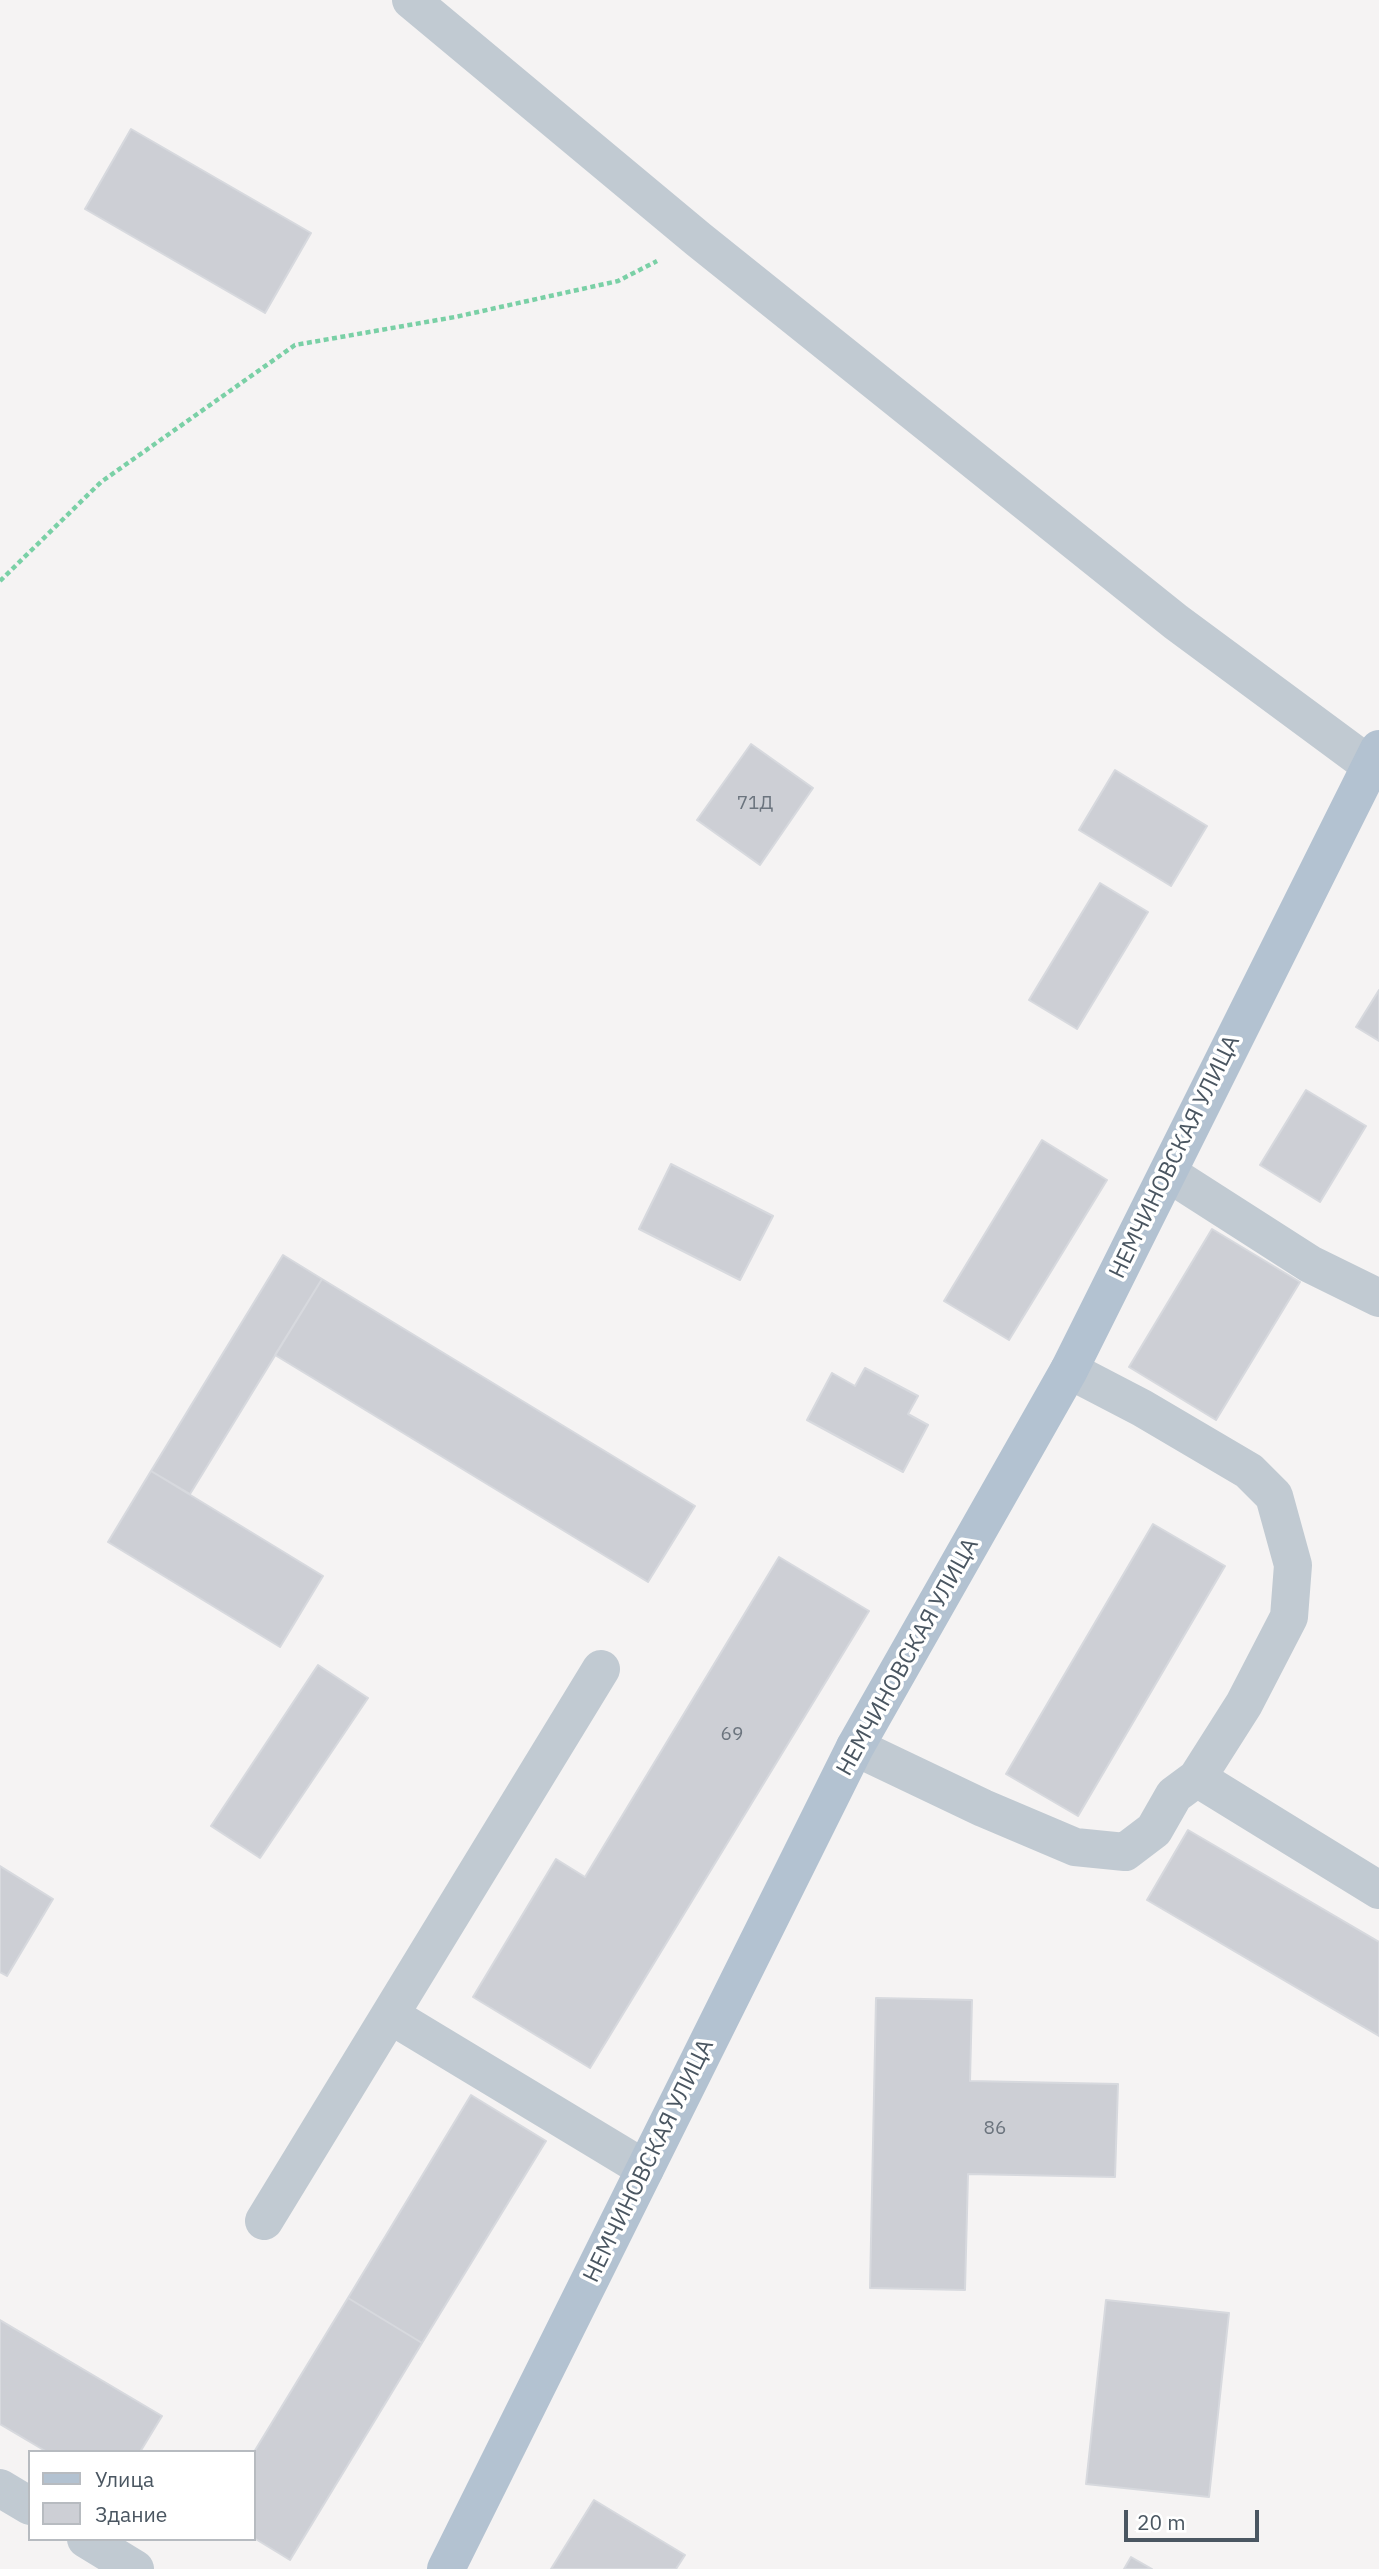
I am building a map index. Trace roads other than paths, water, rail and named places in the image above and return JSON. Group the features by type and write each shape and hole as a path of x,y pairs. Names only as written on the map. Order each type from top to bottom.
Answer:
{"main road":[{"name":"НЕМЧИНОВСКАЯ УЛИЦА","path":"446,2569 855,1747 1069,1370 1376,762"}],"street":[{"path":"411,0 698,239 1176,622 1376,762"},
{"path":"1168,1173 1310,1264 1379,1298"},
{"path":"855,1747 983,1808 1075,1847 1125,1852 1154,1830 1174,1795 1197,1778 1244,1704 1289,1617 1293,1564 1274,1496 1249,1471 1142,1408 1069,1370"},
{"path":"264,2221 601,1669"},
{"path":"1197,1778 1379,1890"},
{"path":"390,2015 645,2169"},
{"path":"0,2488 28,2504"},
{"path":"89,2541 135,2569"}]}
